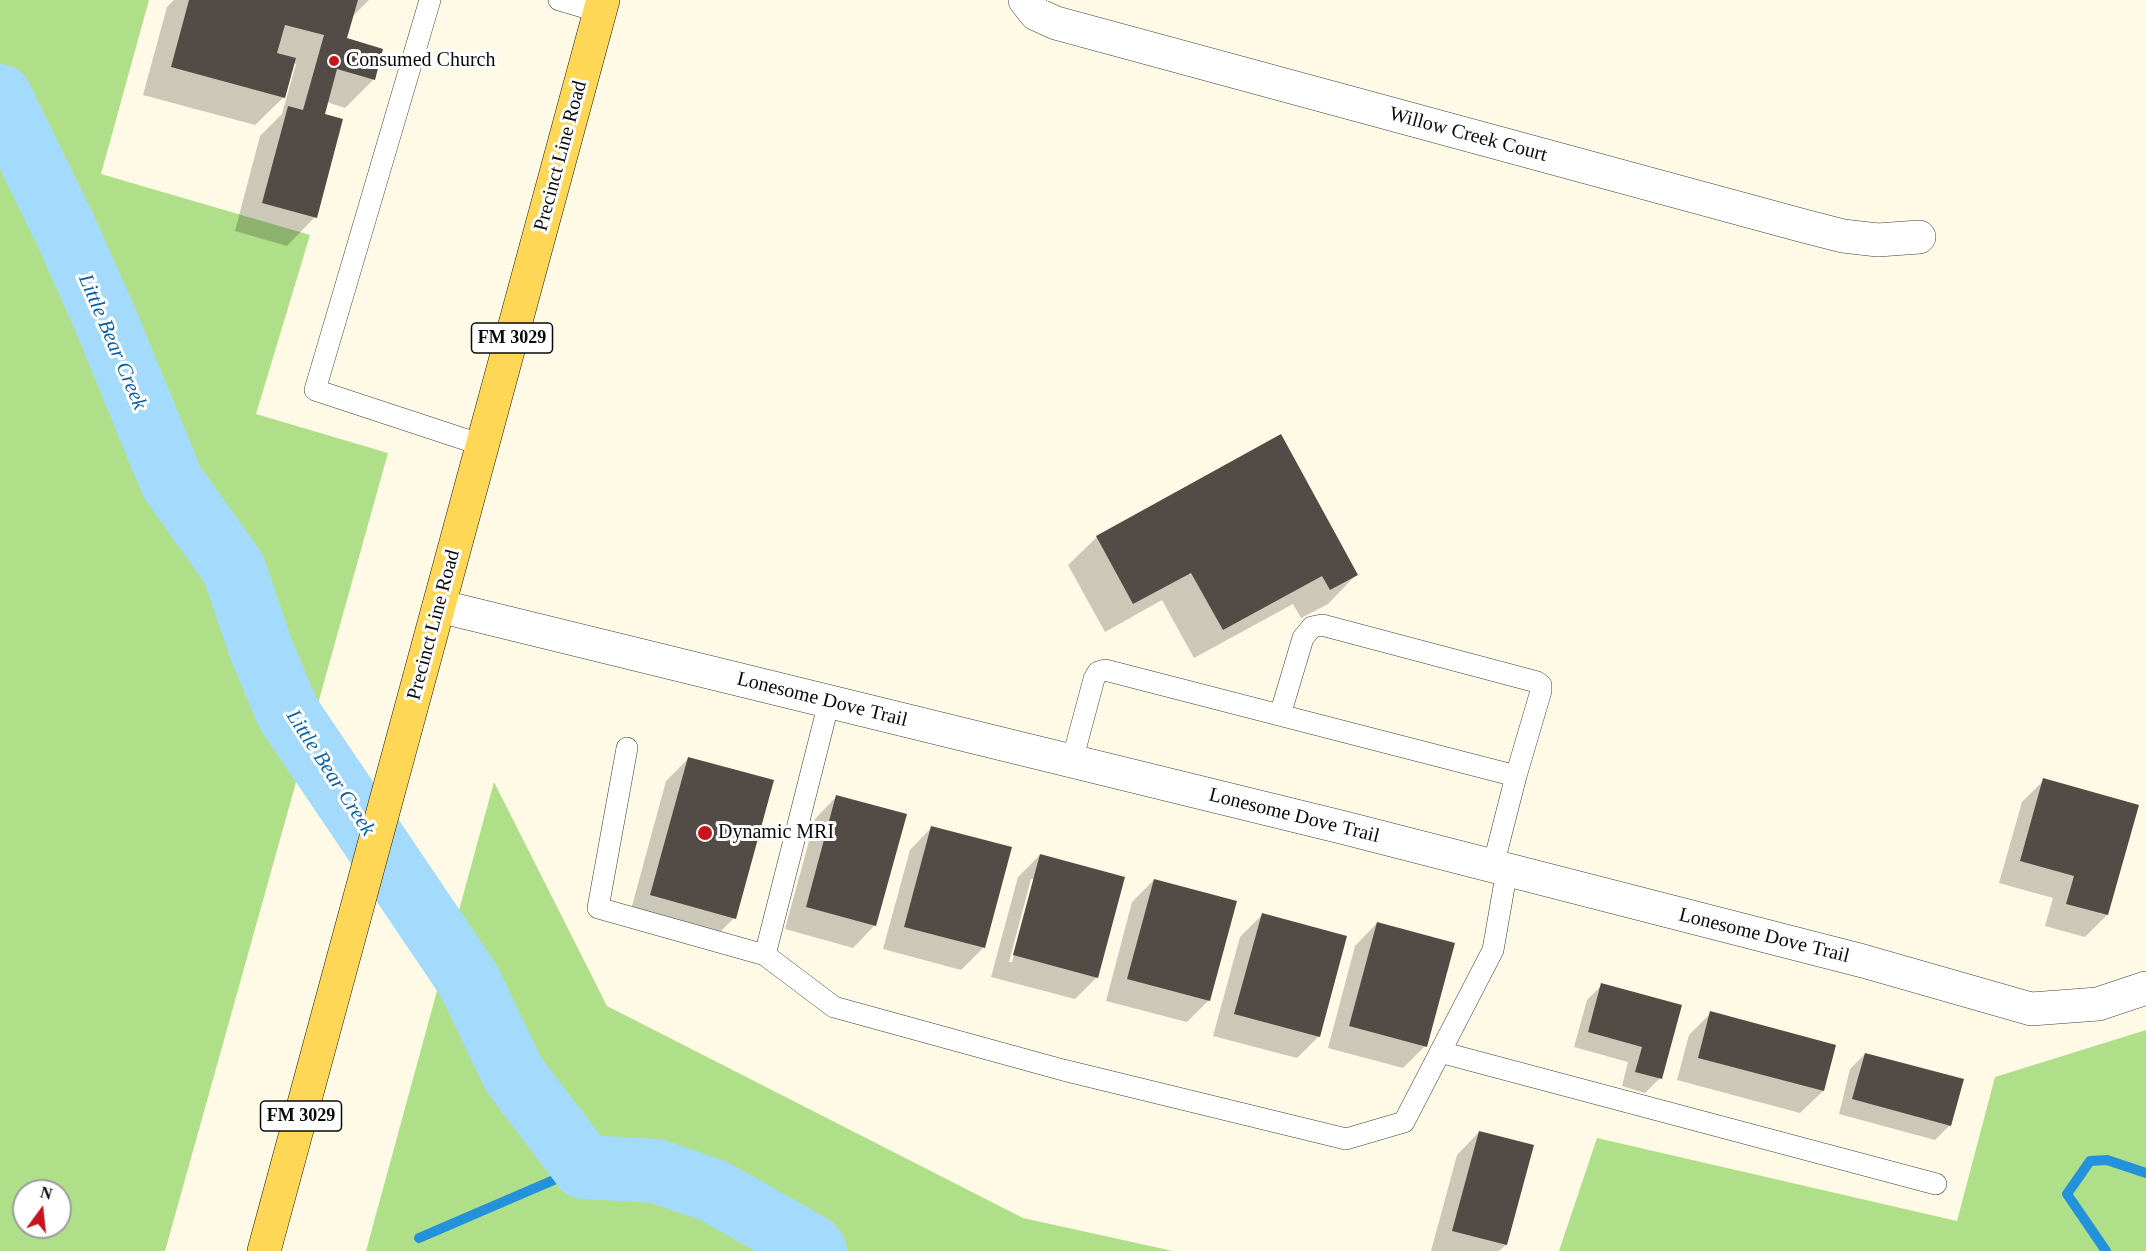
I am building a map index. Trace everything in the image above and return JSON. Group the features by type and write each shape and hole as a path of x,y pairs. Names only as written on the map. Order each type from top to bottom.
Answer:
{"main road":[{"name":"Precinct Line Road","path":"264,1251 602,6"}],"street":[{"name":"Willow Creek Court","path":"1025,1 1036,14 1056,23 1804,226 1843,236 1878,240 1919,237"},
{"name":"Lonesome Dove Trail","path":"439,606 1500,868 1863,961 2031,1009 2098,1004 2146,988"}],"lane":[{"path":"430,0 315,390 483,445"},
{"path":"559,0 602,6"},
{"path":"627,748 598,908 765,955 834,1007 1063,1070 1346,1139 1404,1122 1492,950 1500,868 1516,776 1541,685 1538,682 1322,625 1312,627 1303,638 1280,715"},
{"path":"1072,761 1094,679 1098,672 1104,670 1516,776"},
{"path":"765,955 830,702"},
{"path":"1440,1053 1936,1184"}],"green space":[{"path":"0,0 149,0 101,174 310,235 256,414 388,453 165,1251 0,1251"},
{"path":"494,782 607,1006 1023,1218 1173,1251 366,1251"},
{"path":"2146,1030 2146,1251 1559,1251 1597,1138 1957,1221 1995,1077"}],"building":[{"path":"189,0 358,0 347,38 383,49 375,80 337,69 325,114 343,119 317,218 262,203 288,106 303,110 324,35 285,25 277,53 296,58 285,98 171,67"},
{"path":"1281,434 1358,575 1330,590 1322,576 1223,630 1191,573 1133,604 1096,536"},
{"path":"688,757 774,780 736,919 650,895"},
{"path":"2043,778 2139,805 2108,915 2066,904 2074,876 2020,861"},
{"path":"836,795 907,814 876,926 806,907"},
{"path":"931,826 1012,847 985,948 904,927"},
{"path":"1040,854 1125,877 1098,978 1013,955"},
{"path":"1154,879 1237,901 1210,1001 1127,979"},
{"path":"1262,913 1347,936 1320,1037 1234,1014"},
{"path":"1377,922 1455,943 1427,1047 1349,1026"},
{"path":"1601,983 1682,1005 1662,1079 1635,1072 1642,1047 1588,1032"},
{"path":"1710,1011 1836,1045 1824,1091 1698,1058"},
{"path":"1865,1053 1964,1079 1951,1126 1852,1099"},
{"path":"1479,1131 1534,1145 1507,1245 1452,1231"}],"waterway":[{"name":"Little Bear Creek","path":"0,96 65,229 106,321 172,482 234,569 261,649 288,713 469,981 514,1075 584,1167 656,1171 714,1191 811,1246 815,1251"},
{"path":"2106,1251 2067,1194 2090,1161 2107,1160 2146,1173"},
{"path":"419,1238 584,1167"}],"place":[{"name":"Consumed Church","path":"334,61"},
{"name":"Dynamic MRI","path":"705,833"}]}
